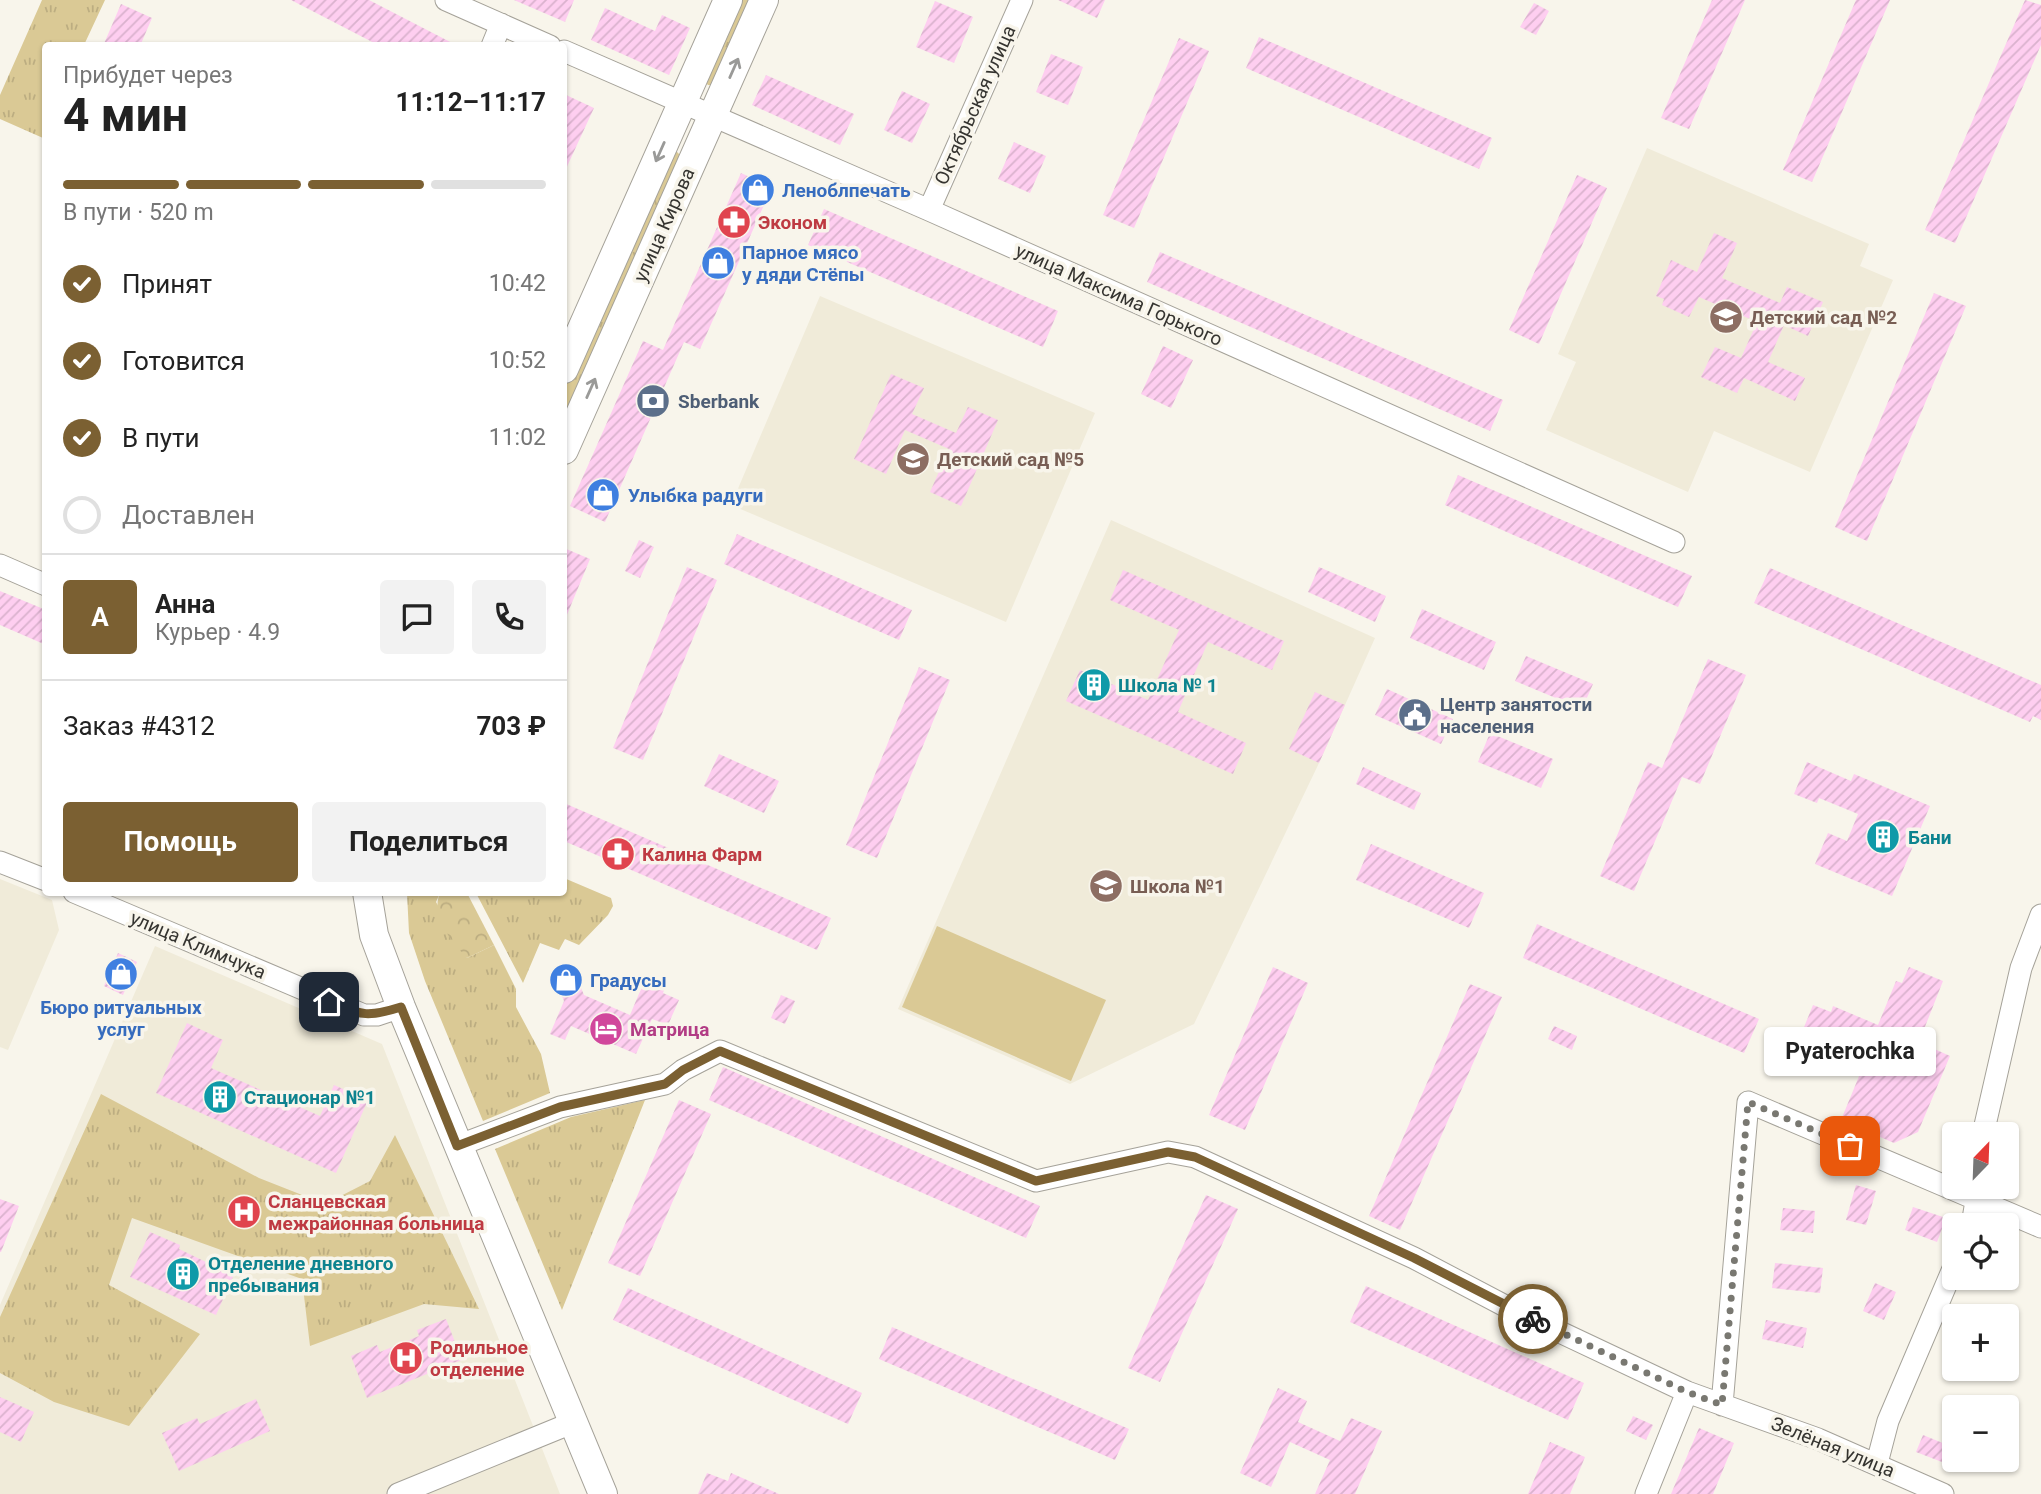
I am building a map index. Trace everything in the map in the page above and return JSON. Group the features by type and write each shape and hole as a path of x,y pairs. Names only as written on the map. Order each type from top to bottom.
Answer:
{"main road":[{"name":"улица Кирова","path":"567,362 728,0"},
{"name":"улица Кирова","path":"567,443 764,0"},
{"path":"368,896 374,935 401,1007 603,1494"}],"street":[{"path":"446,0 541,42"},
{"name":"Октябрьская улица","path":"929,210 1022,0"},
{"path":"494,42 501,24"},
{"name":"улица Максима Горького","path":"567,52 929,210 1674,542"},
{"path":"0,565 42,582"},
{"path":"0,862 42,878"},
{"name":"улица Климчука","path":"83,896 357,1013 377,1015 401,1007"},
{"path":"1986,1122 2021,968 2041,915"},
{"name":"Зелёная улица","path":"457,1146 560,1107 665,1084 683,1070 720,1051 1036,1181 1168,1152 1195,1157 1414,1258 1508,1308 1687,1392 1818,1439 1943,1494"},
{"path":"1722,1405 1748,1102 1942,1179"},
{"path":"1989,1199 2041,1227"},
{"path":"1877,1463 1888,1421 1944,1290"},
{"path":"1646,1494 1687,1392"},
{"path":"398,1494 574,1422"}],"shaded area":[{"name":"Детский сад №2","path":"1647,148 1869,244 1860,266 1893,280 1810,472 1714,431 1688,492 1546,430 1576,362 1558,354"},
{"name":"Детский сад №5","path":"820,296 1095,413 1006,622 731,505"},
{"name":"Школа №1","path":"1111,520 1375,638 1319,763 1194,1024 1070,1084 898,1009"},
{"path":"0,879 52,900 59,930 8,1050 0,1047"},
{"name":"Сланцевская межрайонная больница","path":"155,946 382,1044 560,1494 0,1494 0,1305"}],"green space":[{"path":"42,0 105,0 85,42 42,42 42,138 0,119 0,95"},
{"path":"739,0 754,0 714,85 708,85 704,81"},
{"path":"671,151 677,152 681,156 567,418 567,382"},
{"path":"567,879 611,898 613,906 608,915 579,945 565,939 559,950 540,943 523,983 478,896 567,896"},
{"path":"407,896 439,896 436,902 467,958 494,945 516,989 516,1007 541,1054 550,1093 483,1121 425,981 409,933"},
{"path":"439,896 469,896 494,945 467,958 444,928 438,902"},
{"path":"937,926 1106,1000 1071,1081 902,1007"},
{"path":"101,1094 259,1178 325,1204 370,1181 395,1135 479,1309 424,1304 310,1346 302,1279 132,1218 109,1285 200,1334 129,1426 54,1402 0,1373 0,1317"},
{"path":"645,1100 562,1310 495,1149 571,1117"}],"building":[{"path":"291,0 369,0 450,42 372,42"},
{"path":"514,0 574,0 565,22"},
{"path":"1058,0 1105,0 1097,18"},
{"path":"1712,0 1745,0 1689,129 1661,118"},
{"path":"1856,0 1890,0 1812,182 1783,170"},
{"path":"2025,0 2041,5 2041,45 1955,243 1925,230"},
{"path":"935,1 973,17 954,63 916,47"},
{"path":"1534,3 1549,11 1536,35 1520,27"},
{"path":"121,4 152,18 142,42 105,42"},
{"path":"605,8 655,31 662,15 690,28 669,75 591,40"},
{"path":"1259,37 1492,138 1479,169 1246,68"},
{"path":"1179,38 1209,51 1134,228 1103,215"},
{"path":"1051,54 1083,67 1068,105 1036,92"},
{"path":"766,75 854,114 840,145 752,105"},
{"path":"902,91 930,104 912,143 884,130"},
{"path":"567,95 594,108 567,166"},
{"path":"1014,142 1046,156 1030,193 998,179"},
{"path":"741,173 772,187 700,349 684,342 605,522 570,506 643,341 663,350"},
{"path":"1577,175 1607,188 1539,344 1509,330"},
{"path":"824,209 1058,311 1043,347 808,245"},
{"path":"1714,233 1737,243 1722,278 1780,303 1787,287 1823,302 1808,336 1784,325 1768,362 1805,378 1795,401 1744,378 1737,393 1701,377 1715,347 1741,358 1757,322 1699,297 1689,317 1662,305 1664,299 1656,296 1671,260 1697,272"},
{"path":"1160,252 1503,400 1490,431 1147,282"},
{"path":"1934,293 1966,306 1867,541 1835,527"},
{"path":"1163,346 1193,360 1171,408 1141,394"},
{"path":"891,374 924,388 912,414 956,433 968,407 998,420 961,506 930,492 949,449 905,430 886,474 854,459"},
{"path":"1458,475 1692,576 1678,607 1445,505"},
{"path":"737,534 912,610 899,640 724,564"},
{"path":"639,540 654,547 640,578 625,571"},
{"path":"567,549 590,559 567,615"},
{"path":"687,567 717,580 643,760 613,748"},
{"path":"1319,567 1386,596 1375,622 1308,592"},
{"path":"1770,568 2041,685 2041,720 2033,716 2030,722 1754,603"},
{"name":"Школа № 1","path":"1123,570 1284,641 1272,670 1208,642 1178,712 1246,743 1233,774 1066,701 1080,670 1148,700 1179,630 1110,600"},
{"path":"0,591 42,608 42,643 0,625"},
{"path":"1422,609 1496,642 1484,670 1410,638"},
{"path":"1526,656 1593,684 1582,709 1515,681"},
{"path":"1708,659 1746,675 1700,784 1682,777 1634,891 1600,876 1648,762 1662,768"},
{"path":"919,667 950,680 877,858 846,845"},
{"path":"1387,689 1453,719 1441,744 1375,715"},
{"path":"1315,692 1345,705 1319,763 1289,749"},
{"path":"1490,733 1553,759 1541,788 1478,762"},
{"path":"719,754 779,781 764,813 704,786"},
{"name":"Бани","path":"1807,762 1851,781 1854,774 1930,806 1892,896 1815,864 1828,833 1847,841 1858,814 1819,798 1817,803 1794,794"},
{"path":"1363,767 1421,793 1414,810 1356,784"},
{"path":"567,804 831,918 817,950 567,842"},
{"path":"1371,844 1484,893 1469,928 1356,880"},
{"path":"1537,924 1759,1019 1744,1053 1523,958"},
{"name":"Бюро ритуальных услуг","path":"118,953 137,962 123,995 104,986"},
{"path":"1273,967 1308,983 1245,1130 1209,1115"},
{"path":"1909,967 1943,981 1919,1042 1950,1056 1918,1132 1894,1143 1841,1120 1862,1069 1798,1042 1813,1005 1831,1012 1833,1006 1878,1025 1896,981 1902,983"},
{"path":"573,969 584,995 630,1015 646,977 666,985 663,993 679,1000 668,1025 652,1019 636,1054 571,1026 565,1040 550,1034 564,1001 554,977"},
{"path":"1470,984 1502,997 1400,1230 1369,1216"},
{"path":"781,995 795,1001 785,1024 771,1018"},
{"name":"Стационар №1","path":"187,1023 223,1040 211,1068 320,1116 334,1085 368,1100 336,1173 156,1093"},
{"path":"1554,1026 1577,1036 1572,1050 1548,1039"},
{"path":"723,1067 1040,1206 1026,1238 709,1100"},
{"path":"679,1100 711,1114 640,1276 608,1263"},
{"path":"1856,1185 1876,1191 1866,1225 1846,1220"},
{"path":"1206,1195 1238,1209 1160,1382 1128,1368"},
{"path":"0,1199 19,1206 1,1252 0,1252"},
{"path":"1913,1207 1942,1217 1942,1229 1937,1242 1905,1230"},
{"path":"1783,1208 1815,1211 1813,1233 1780,1230"},
{"name":"Отделение дневного пребывания","path":"150,1232 180,1245 179,1249 206,1262 208,1258 236,1270 216,1315 130,1277"},
{"path":"1775,1263 1823,1268 1820,1293 1772,1288"},
{"path":"1875,1283 1896,1292 1884,1320 1863,1311"},
{"path":"1366,1286 1584,1383 1568,1420 1350,1322"},
{"path":"628,1288 862,1393 848,1424 613,1320"},
{"name":"Родильное отделение","path":"446,1319 462,1360 367,1398 351,1356 377,1345 380,1352 419,1336 417,1330"},
{"path":"1766,1320 1807,1328 1803,1348 1762,1339"},
{"path":"892,1327 1129,1429 1115,1460 879,1359"},
{"path":"1278,1388 1307,1401 1298,1422 1340,1441 1351,1418 1382,1431 1355,1494 1315,1494 1330,1460 1290,1442 1271,1487 1240,1473"},
{"path":"0,1397 34,1412 21,1442 0,1432"},
{"path":"256,1399 270,1431 179,1471 162,1433 197,1418 200,1424"},
{"path":"1633,1416 1653,1425 1646,1440 1626,1431"},
{"path":"1699,1428 1734,1443 1713,1494 1671,1494"},
{"path":"1923,1435 1942,1443 1942,1462 1916,1452"},
{"path":"1550,1442 1585,1457 1570,1494 1528,1494"},
{"path":"707,1473 728,1481 731,1473 779,1494 698,1494"}],"way so far":[{"path":"1533,1319 1687,1392 1722,1405 1748,1102 1850,1146"}],"place":[{"name":"Леноблпечать","path":"758,190"},
{"name":"Эконом","path":"734,222"},
{"name":"Парное мясо у дяди Стёпы","path":"718,263"},
{"name":"Детский сад №2","path":"1726,317"},
{"name":"Sberbank","path":"653,401"},
{"name":"Детский сад №5","path":"913,459"},
{"name":"Улыбка радуги","path":"603,495"},
{"name":"Школа № 1","path":"1094,685"},
{"name":"Центр занятости населения","path":"1415,715"},
{"name":"Бани","path":"1883,837"},
{"name":"Калина Фарм","path":"618,854"},
{"name":"Школа №1","path":"1106,886"},
{"name":"Бюро ритуальных услуг","path":"121,974"},
{"name":"Градусы","path":"566,980"},
{"name":"Матрица","path":"606,1029"},
{"name":"Стационар №1","path":"220,1097"},
{"name":"Pyaterochka","path":"1850,1146"},
{"name":"Сланцевская межрайонная больница","path":"244,1212"},
{"name":"Отделение дневного пребывания","path":"183,1274"},
{"name":"Родильное отделение","path":"406,1358"}],"route":[{"path":"329,1002 364,1015 377,1015 401,1007 457,1146 560,1107 665,1084 683,1070 720,1051 1036,1181 1168,1152 1195,1157 1414,1258 1533,1319"}]}
